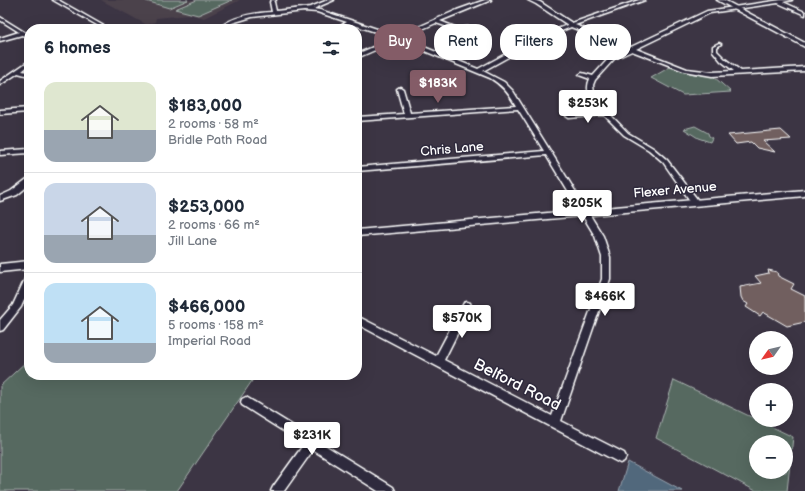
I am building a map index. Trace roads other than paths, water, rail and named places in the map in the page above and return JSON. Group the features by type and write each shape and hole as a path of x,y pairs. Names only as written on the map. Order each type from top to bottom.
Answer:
{"street":[{"path":"55,0 98,24"},
{"path":"274,0 272,2 274,13"},
{"path":"229,24 241,17 315,8 332,0"},
{"path":"426,25 489,0"},
{"path":"530,0 538,3 575,27"},
{"path":"479,71 522,46 571,25 639,0"},
{"path":"720,0 805,45"},
{"path":"631,49 708,12 733,7 790,0"},
{"path":"776,1 805,14"},
{"path":"304,10 318,11 357,24"},
{"path":"0,18 22,33"},
{"path":"436,21 444,24"},
{"path":"347,24 351,22"},
{"path":"362,26 374,30"},
{"path":"0,40 22,33"},
{"path":"719,44 715,47 715,51 723,60 740,73"},
{"path":"362,54 374,49"},
{"path":"426,49 479,71 498,80 507,87 586,212 604,248 607,266 606,279 554,423"},
{"path":"631,49 677,68 693,72 712,74 805,69"},
{"path":"610,60 593,78 590,85 591,94 606,113 626,134 651,149 666,161 696,202"},
{"path":"0,83 24,67"},
{"path":"17,72 24,73"},
{"path":"582,75 593,78"},
{"path":"400,89 406,115"},
{"path":"362,119 520,107"},
{"path":"0,112 24,110"},
{"path":"569,116 606,113"},
{"path":"0,153 24,151"},
{"name":"Chris Lane","path":"362,169 550,153"},
{"path":"0,199 14,193 24,185"},
{"name":"Flexer Avenue","path":"362,233 805,193"},
{"path":"0,268 24,266"},
{"path":"0,327 17,307 24,291"},
{"path":"438,362 467,306"},
{"name":"Belford Road","path":"362,323 620,457"},
{"path":"246,402 389,491"},
{"path":"277,491 312,443"}],"water":[{"path":"628,462 682,491 619,491"}]}
